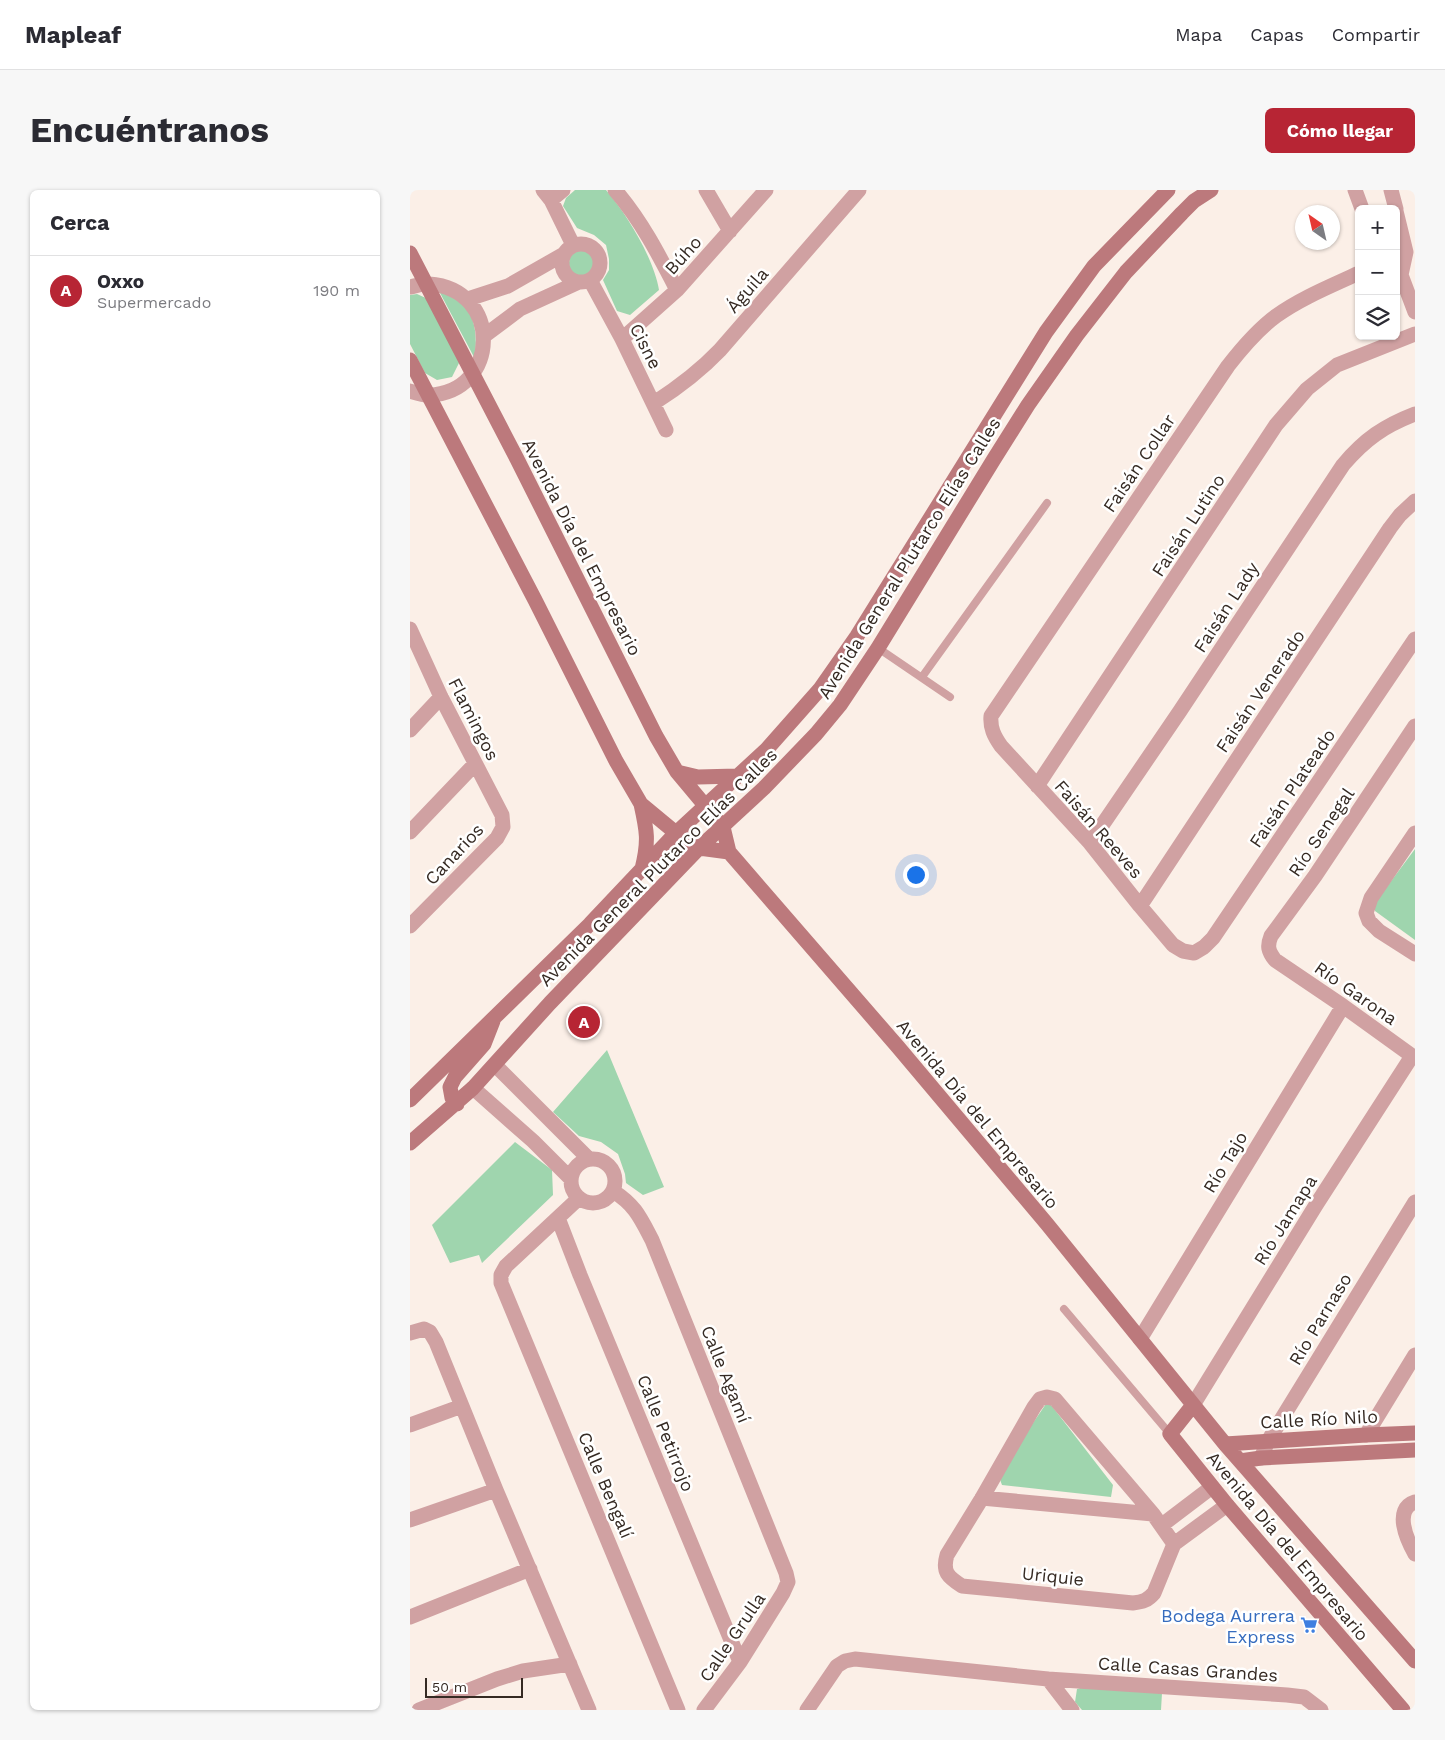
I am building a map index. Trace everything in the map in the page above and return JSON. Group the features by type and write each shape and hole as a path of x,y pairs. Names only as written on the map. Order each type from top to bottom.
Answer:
{"street":[{"path":"563,190 547,195 569,249"},
{"path":"615,190 629,206 651,240 677,290"},
{"path":"706,190 730,231"},
{"name":"Búho","path":"622,339 677,290 766,190"},
{"name":"Águila","path":"654,403 677,389 697,373 720,350 859,190"},
{"name":"Avenida General Plutarco Elías Calles","path":"410,1100 590,924 676,833 767,749 820,689 857,636 1046,332 1094,266 1168,190"},
{"name":"Avenida General Plutarco Elías Calles","path":"410,1143 473,1088 550,1003 699,848 723,827 816,734 840,705 878,648 1028,405 1077,335 1114,287 1182,213 1194,201 1210,190"},
{"path":"1355,190 1361,205"},
{"path":"1391,190 1395,205"},
{"path":"1400,227 1406,252 1400,268"},
{"path":"468,299 508,286 579,243 590,245 596,249 599,255 601,261 599,272 585,281 520,309 484,336"},
{"path":"569,249 562,260 565,274 573,281 585,281"},
{"name":"Avenida Día del Empresario","path":"410,252 656,736 677,772 723,827 729,852 898,1047 1225,1444 1415,1661"},
{"name":"Faisán Collar","path":"991,716 1244,345 1276,317 1297,303 1355,275"},
{"path":"1400,278 1415,312"},
{"name":"Cisne","path":"585,281 622,339 666,430"},
{"path":"410,287 427,283 449,287 468,299 482,322 484,336 482,355 473,373 460,384 445,392 428,395 410,391"},
{"path":"508,286 520,309"},
{"name":"Faisán Lutino","path":"1037,786 1289,408 1307,389 1337,365 1415,334"},
{"path":"410,360 616,761 641,804 647,831 647,848 642,870"},
{"name":"Faisán Lady","path":"1090,843 1343,465 1371,437 1392,423 1415,414"},
{"path":"984,431 986,447 994,459"},
{"name":"Faisán Venerado","path":"1140,906 1390,528 1415,501"},
{"name":"Flamingos","path":"410,629 441,697 502,815 503,827"},
{"name":"Faisán Plateado","path":"1194,953 1204,948 1212,938 1415,639"},
{"path":"410,730 441,697"},
{"name":"Faisán Reeves","path":"991,716 990,725 994,736 1090,843 1174,945 1183,951 1194,953"},
{"name":"Río Senegal","path":"1275,960 1269,953 1268,944 1271,936 1315,876 1415,726"},
{"path":"410,832 475,764"},
{"path":"677,772 698,777 738,776"},
{"path":"641,804 676,833 699,848 729,852"},
{"name":"Canarios","path":"410,926 497,838 503,827"},
{"path":"1415,834 1371,898 1366,913 1369,921 1379,931 1415,954"},
{"name":"Río Garona","path":"1275,960 1414,1057"},
{"name":"Río Tajo","path":"1140,1339 1343,1006"},
{"path":"456,1104 452,1098 450,1086 455,1077 484,1044 494,1017"},
{"name":"Río Jamapa","path":"1193,1405 1316,1205 1414,1057"},
{"path":"495,1065 589,1159"},
{"path":"473,1088 507,1116 570,1178"},
{"path":"507,1116 526,1096"},
{"path":"589,1159 599,1159 608,1164 613,1172 615,1182 613,1191 604,1201 590,1204 578,1199 571,1189 570,1178 576,1165 589,1159"},
{"name":"Calle Agamí","path":"613,1191 628,1201 638,1214 652,1240 788,1582"},
{"path":"558,1218 578,1199"},
{"name":"Río Parnaso","path":"1261,1458 1268,1441 1415,1202"},
{"name":"Calle Bengalí","path":"558,1218 506,1266 501,1275 501,1283 678,1710"},
{"name":"Calle Petirrojo","path":"558,1218 740,1662"},
{"path":"417,1331 430,1332 436,1342 589,1710"},
{"path":"1366,1434 1415,1355"},
{"name":"Uriquie","path":"1047,1397 1055,1399 1158,1520 1174,1544 1154,1592 1148,1599 1141,1602 1124,1602 962,1586 946,1572 945,1562 948,1555 1034,1407 1040,1399 1047,1397"},
{"path":"1170,1434 1193,1405"},
{"path":"410,1425 462,1406"},
{"name":"Avenida Día del Empresario","path":"1170,1434 1403,1710"},
{"name":"Calle Río Nilo","path":"1225,1444 1366,1434 1415,1434"},
{"name":"Calle Río Nilo","path":"1240,1461 1261,1458 1415,1450"},
{"path":"982,1498 1158,1520 1212,1486"},
{"path":"410,1520 496,1490"},
{"path":"1415,1502 1406,1506 1403,1512 1403,1521 1415,1554"},
{"path":"1174,1544 1228,1505"},
{"path":"410,1617 530,1569"},
{"name":"Calle Grulla","path":"704,1710 740,1662 788,1582"},
{"name":"Calle Casas Grandes","path":"807,1710 837,1666 845,1661 855,1659 1048,1679 1287,1695 1304,1697 1321,1710"},
{"path":"419,1710 497,1679 523,1671 570,1664"},
{"path":"1048,1679 1072,1710"}],"lane":[{"path":"922,677 1046,503"},
{"path":"878,648 950,697"},
{"path":"1064,1309 1170,1434"}],"green space":[{"path":"575,190 606,190 631,224 646,251 659,290 630,315 617,311 603,280 609,270 606,245 594,235 577,228 563,206 566,198"},
{"path":"582,250 591,254 595,263 591,272 582,276 573,272 569,263 573,254"},
{"path":"439,291 456,299 469,312 476,334 475,359"},
{"path":"417,294 428,299 460,361 452,377 437,380 425,373 410,344 410,295"},
{"path":"1415,849 1415,940 1375,911 1374,904"},
{"path":"607,1050 664,1187 643,1195 626,1183 618,1154 601,1142 579,1136 553,1112"},
{"path":"515,1142 552,1170 553,1195 482,1263 479,1255 450,1263 432,1225"},
{"path":"1048,1401 1113,1485 1111,1497 1002,1485 998,1474"},
{"path":"1090,1685 1162,1693 1161,1710 1082,1710 1075,1702 1077,1689"}],"place":[{"name":"Oxxo","path":"584,1022"},
{"name":"Bodega Aurrera Express","path":"1309,1625"}]}
